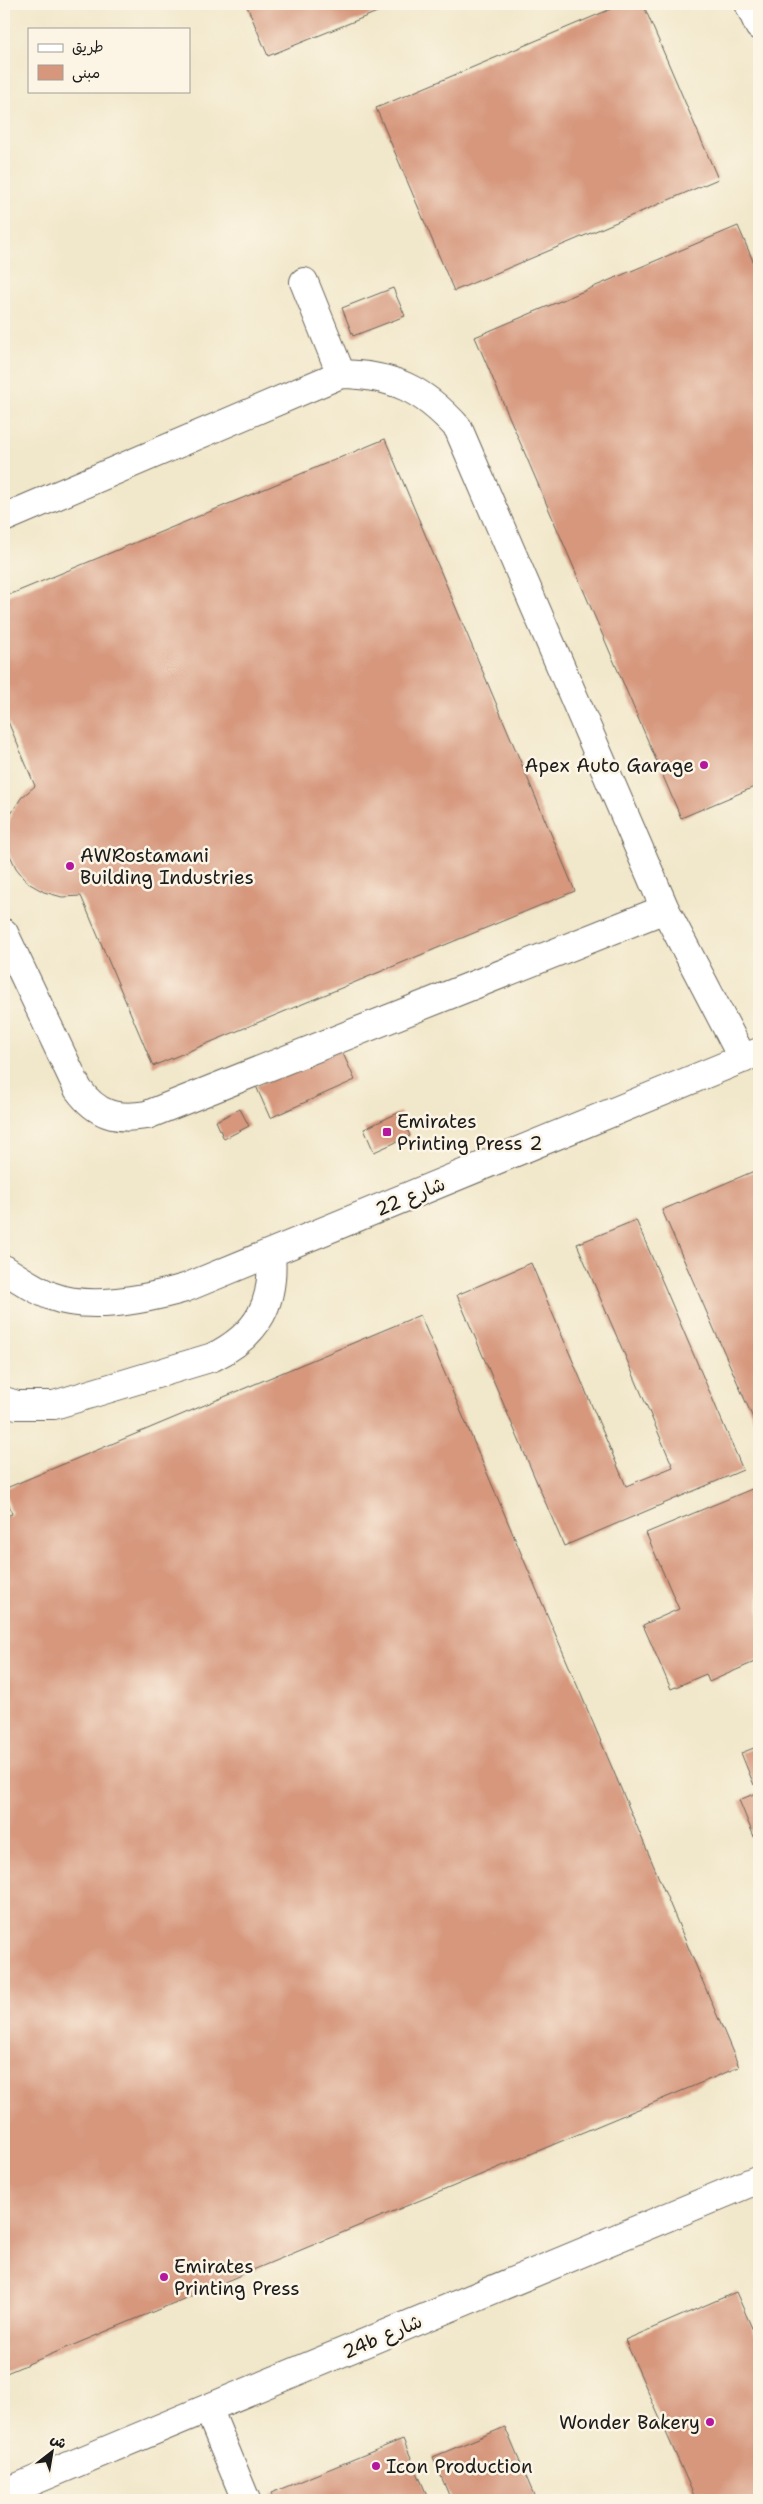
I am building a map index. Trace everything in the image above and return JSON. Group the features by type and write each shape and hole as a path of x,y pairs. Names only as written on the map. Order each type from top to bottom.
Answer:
{"street":[{"path":"749,4 759,26"},
{"path":"304,282 341,374"},
{"path":"4,518 341,374 367,375 392,380 416,391 439,407 458,428 665,909 751,1056"},
{"path":"4,936 78,1089 88,1102 101,1111 116,1117 132,1118 147,1115 665,909"},
{"name":"شارع 22","path":"4,1269 53,1297 86,1302 120,1302 153,1297 185,1288 751,1056"},
{"path":"4,1401 17,1406 54,1405 214,1357 231,1348 246,1335 259,1319 268,1298 272,1276 270,1253"},
{"name":"24b شارع","path":"4,2493 759,2179"},
{"path":"208,2408 246,2500"}],"building":[{"path":"246,4 397,4 268,56"},
{"path":"623,4 643,4 718,179 454,291 376,108"},
{"path":"738,226 759,275 759,785 681,818 475,337"},
{"path":"393,288 405,316 353,336 342,308"},
{"path":"385,439 575,891 153,1066 81,896 62,897 44,892 28,883 16,868 8,851 7,832 11,814 21,798 35,786 4,712 4,597"},
{"path":"341,1049 355,1080 270,1118 256,1086"},
{"path":"240,1109 249,1126 224,1139 216,1121"},
{"path":"400,1112 410,1136 374,1152 364,1129"},
{"path":"759,1169 759,1432 662,1210"},
{"path":"636,1220 743,1470 564,1546 457,1295 531,1263 626,1486 673,1467 577,1244"},
{"path":"420,1315 739,2067 4,2374 4,1517 12,1514 4,1489"},
{"path":"759,1486 759,1660 709,1682 706,1674 671,1689 643,1625 679,1609 646,1533"},
{"path":"759,1746 759,1783 754,1785 741,1753"},
{"path":"759,1792 759,1849 739,1800"},
{"name":"Wonder Bakery","path":"736,2292 759,2344 759,2500 696,2500 625,2340"},
{"path":"505,2427 536,2500 451,2500 433,2457"},
{"name":"Icon Production","path":"403,2439 429,2500 274,2500 271,2493"}],"place":[{"name":"Apex Auto Garage","path":"704,765"},
{"name":"AWRostamani Building Industries","path":"70,866"},
{"name":"Emirates Printing Press 2","path":"387,1132"},
{"name":"Emirates Printing Press","path":"164,2277"},
{"name":"Wonder Bakery","path":"710,2422"},
{"name":"Icon Production","path":"376,2466"}]}
